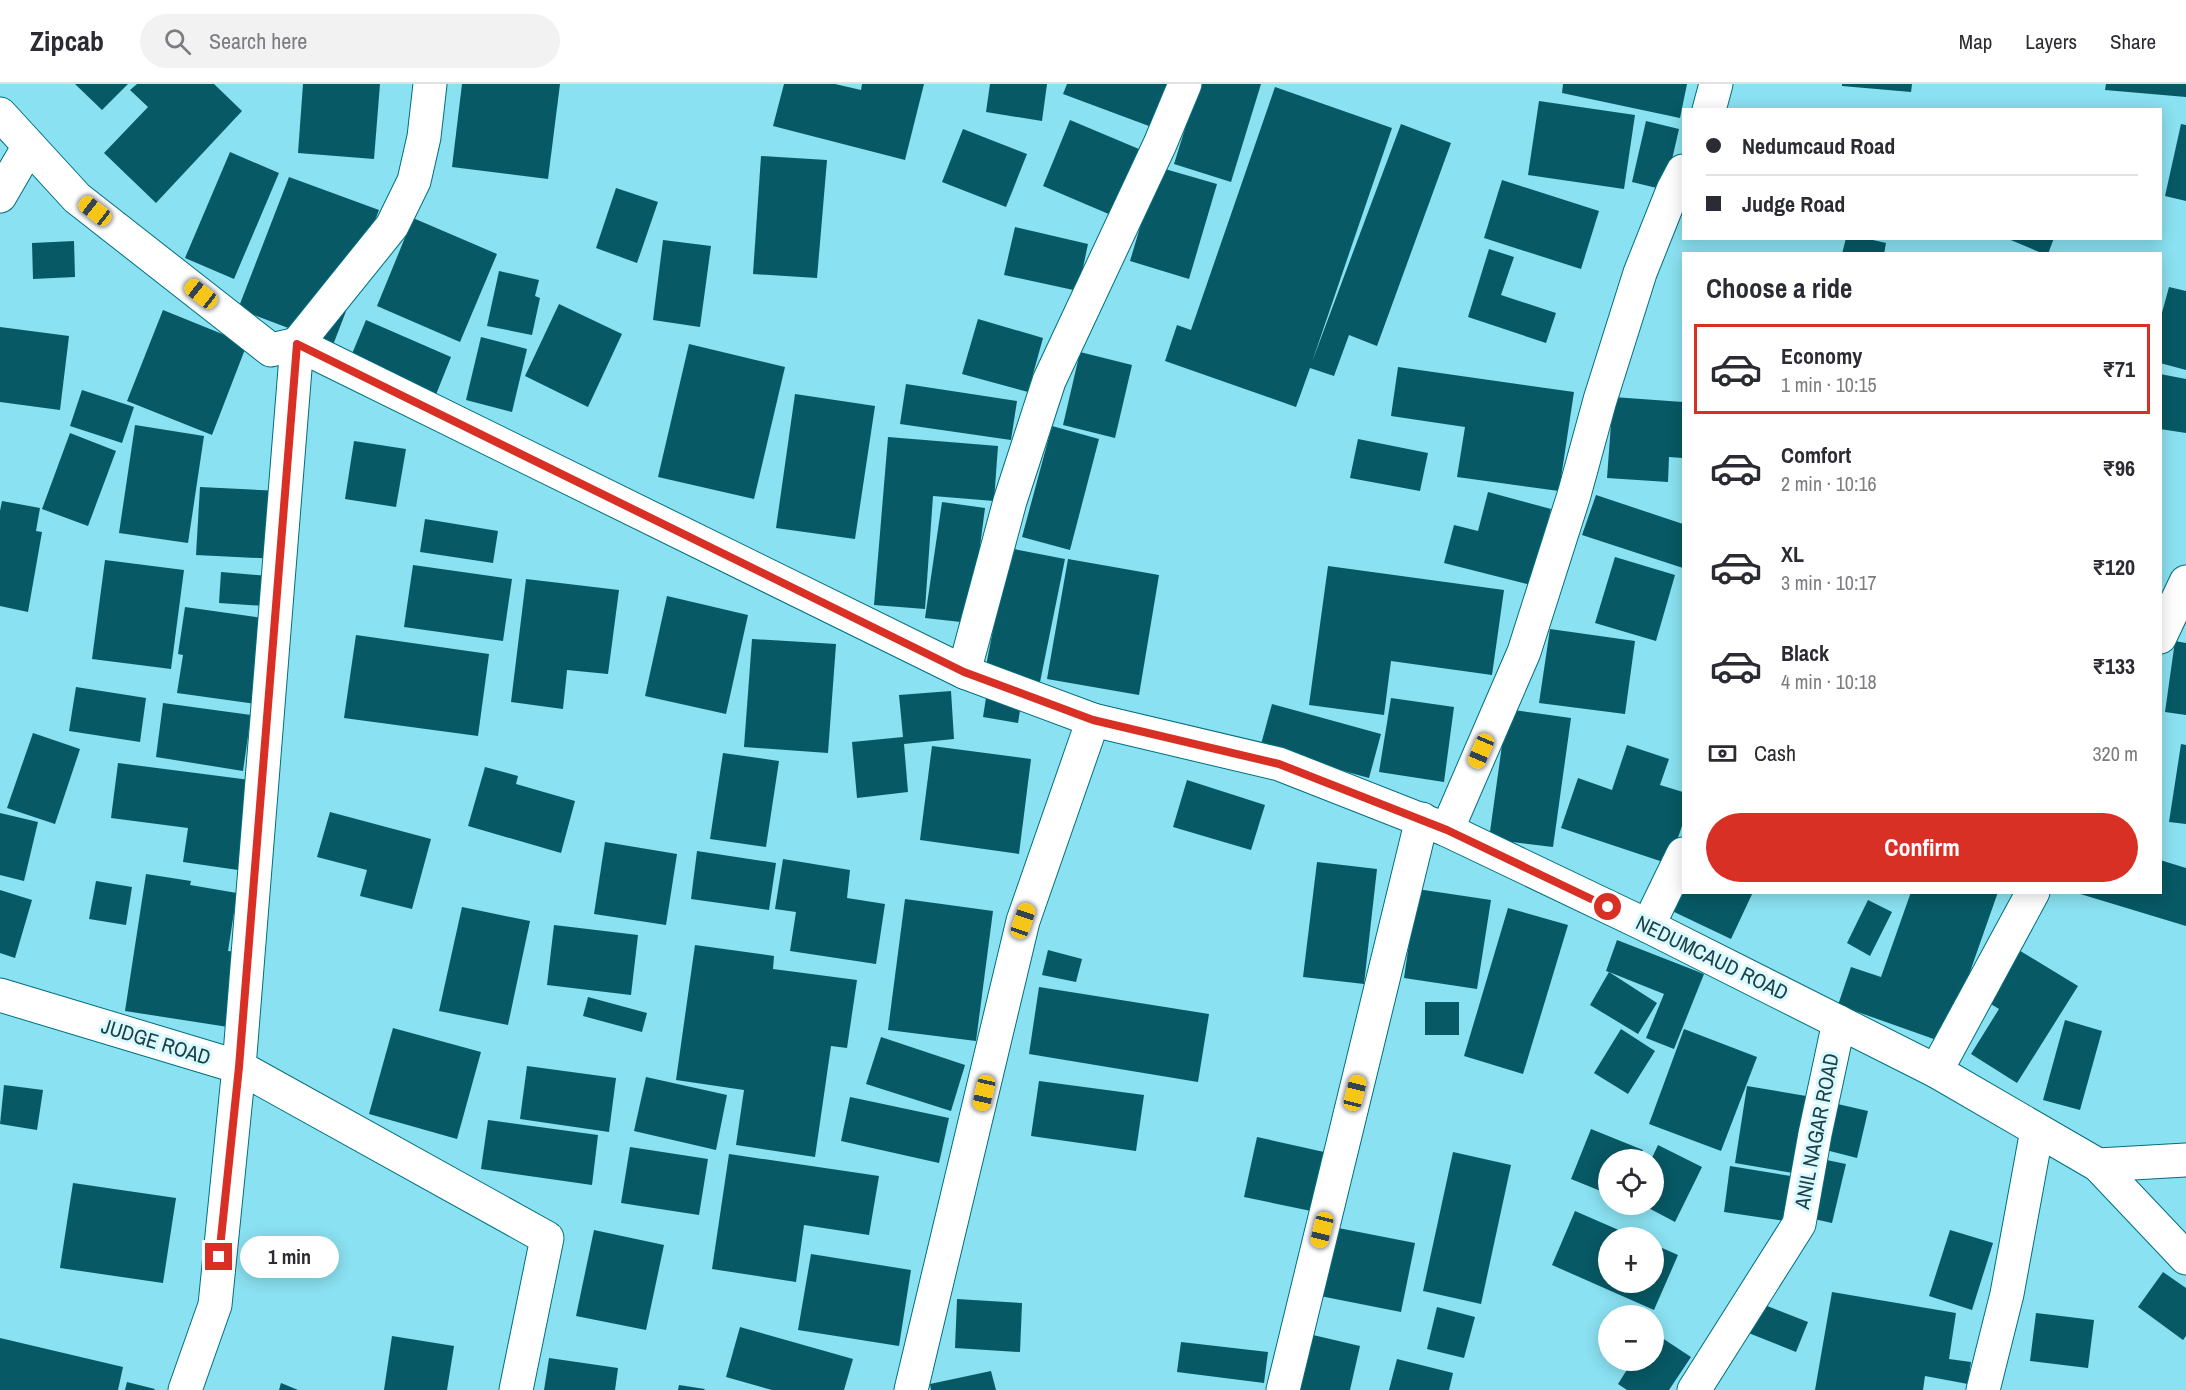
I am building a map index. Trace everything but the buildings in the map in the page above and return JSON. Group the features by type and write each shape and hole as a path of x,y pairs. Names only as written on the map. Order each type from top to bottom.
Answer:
{"street":[{"path":"430,84 424,137 414,182 392,226 297,344 239,1067 547,1238 516,1390"},
{"path":"964,672 1010,501 1049,381 1160,144 1185,84"},
{"path":"1710,108 1716,84"},
{"path":"0,114 77,198 272,350 297,344"},
{"path":"0,196 29,146"},
{"path":"1282,1390 1435,825 1524,652 1574,495 1600,400 1640,273 1682,173"},
{"name":"NEDUMCAUD ROAD","path":"297,344 964,672 1093,720 1279,764 1435,825 1648,926 1936,1071 2098,1165 2186,1258"},
{"path":"2162,633 2186,582"},
{"path":"911,1390 1023,921 1093,720"},
{"path":"1648,926 1682,856"},
{"path":"1936,1071 2032,894"},
{"name":"JUDGE ROAD","path":"0,995 239,1067 215,1305 185,1390"},
{"name":"ANIL NAGAR ROAD","path":"1694,1390 1762,1279 1799,1224 1839,1022"},
{"path":"1983,1390 2007,1294 2037,1130"},
{"path":"2098,1165 2186,1160"}],"route":[{"path":"219,1257 239,1067 297,344 964,672 1093,720 1279,764 1422,819 1608,907"}]}
